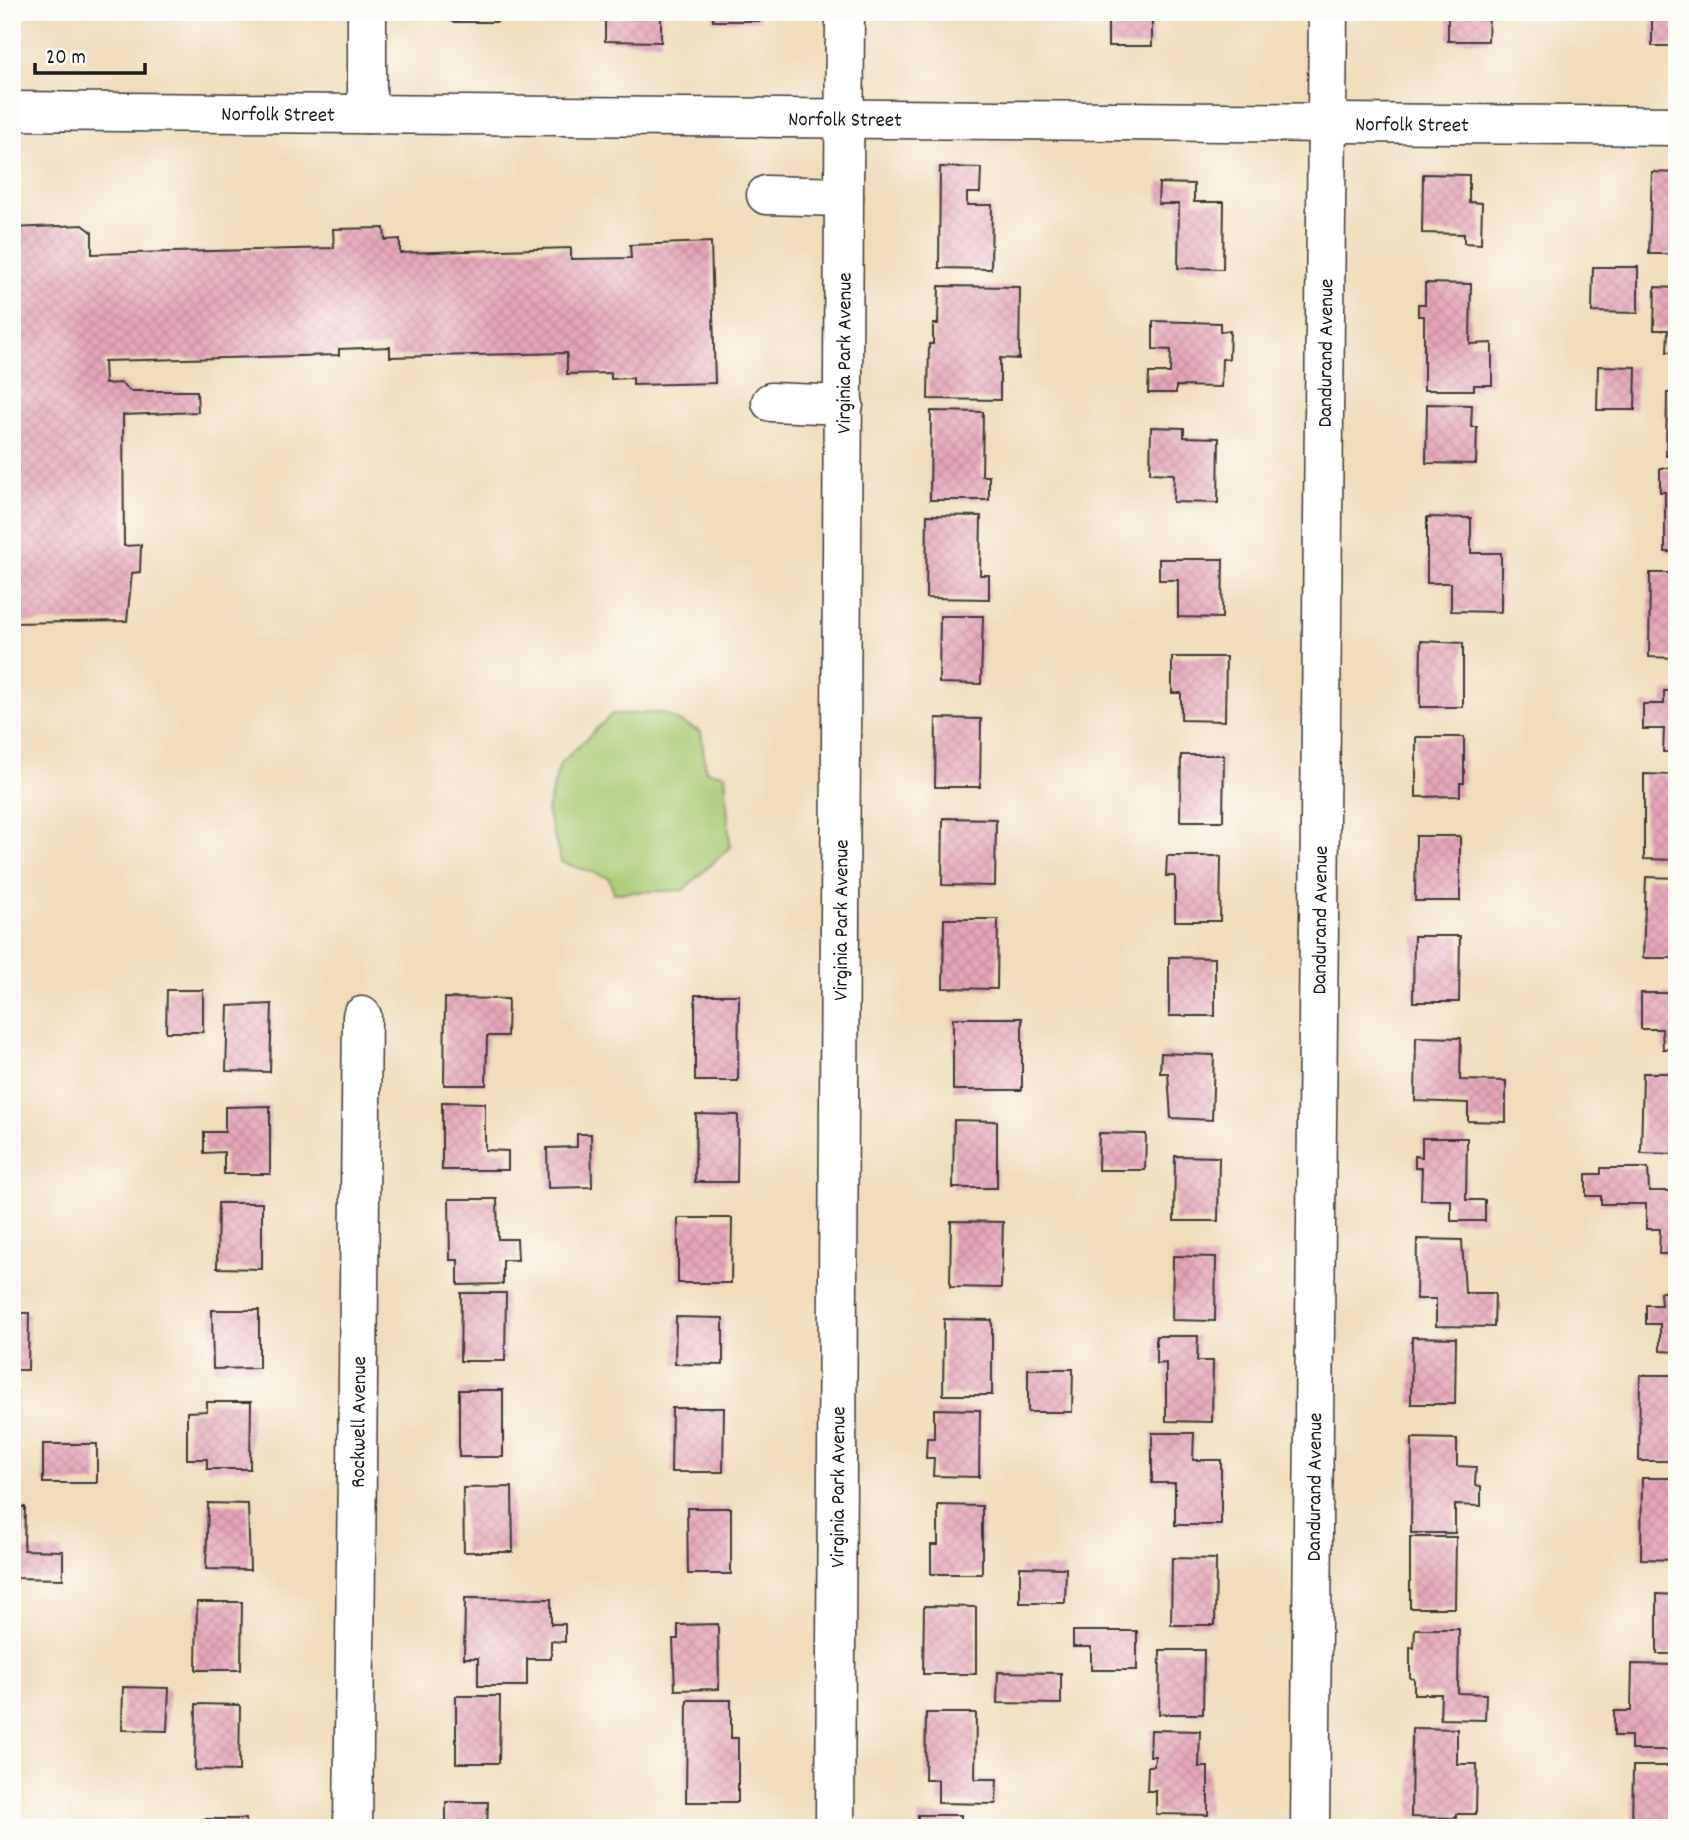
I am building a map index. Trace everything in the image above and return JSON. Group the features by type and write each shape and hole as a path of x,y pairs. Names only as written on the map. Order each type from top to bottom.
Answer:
{"street":[{"path":"367,12 367,114"},
{"name":"Virginia Park Avenue","path":"835,1828 845,12"},
{"name":"Dandurand Avenue","path":"1310,1828 1328,12"},
{"name":"Norfolk Street","path":"12,111 1677,126"},
{"path":"766,195 844,197"},
{"path":"771,402 844,405"},
{"name":"Rockwell Avenue","path":"353,1828 362,1016"}],"green space":[{"path":"662,713 701,732 706,771 725,774 730,847 683,890 614,893 609,878 561,862 547,811 560,764 612,714"}],"building":[{"path":"228,12 276,12 276,16 228,15"},
{"path":"453,12 497,12 497,22 453,22"},
{"path":"605,12 661,12 661,42 605,41"},
{"path":"713,12 760,12 760,21 713,21"},
{"path":"1108,12 1152,12 1152,46 1108,46"},
{"path":"1448,12 1489,12 1488,41 1448,41"},
{"path":"1652,12 1677,12 1677,46 1652,46"},
{"path":"940,167 981,168 980,193 967,193 967,205 992,205 991,269 939,268"},
{"path":"1652,172 1677,173 1677,254 1649,254"},
{"path":"1423,174 1469,175 1469,202 1482,203 1481,244 1464,243 1464,234 1422,233"},
{"path":"1159,183 1194,184 1194,202 1224,202 1223,269 1178,268 1179,204 1158,204"},
{"path":"83,225 92,232 92,254 334,248 333,229 384,228 385,240 400,239 400,253 571,248 571,259 631,258 630,245 711,242 715,383 633,385 633,378 611,379 611,373 567,374 567,353 390,357 390,347 339,349 339,355 104,361 105,384 121,383 130,391 197,391 198,412 123,415 124,546 141,545 140,572 132,573 127,621 12,623 16,334 12,334 12,228"},
{"path":"1593,267 1638,267 1638,313 1592,312"},
{"path":"1425,283 1471,284 1470,344 1492,343 1492,385 1474,385 1474,390 1424,390 1424,316 1418,316 1418,304 1425,304"},
{"path":"939,286 1020,287 1019,359 1000,358 1000,400 928,399 929,344 933,344 933,324 938,324"},
{"path":"1655,287 1677,288 1677,352 1667,352 1668,330 1654,330"},
{"path":"1153,321 1220,323 1220,331 1230,331 1229,359 1222,359 1221,387 1176,386 1176,393 1148,393 1149,373 1170,373 1171,350 1153,349"},
{"path":"1598,366 1636,367 1635,410 1597,410"},
{"path":"1667,393 1677,393 1677,456 1666,456"},
{"path":"1427,404 1472,405 1471,427 1477,427 1476,464 1426,463"},
{"path":"931,411 983,412 982,476 989,476 989,500 930,500"},
{"path":"1151,427 1184,428 1184,437 1219,438 1218,503 1173,502 1174,474 1150,473"},
{"path":"1660,468 1677,468 1677,552 1665,552 1665,492 1660,492"},
{"path":"927,515 981,516 980,575 989,575 989,599 926,598"},
{"path":"1427,517 1471,518 1471,553 1501,553 1501,612 1451,611 1451,583 1427,583"},
{"path":"1159,559 1223,559 1222,618 1178,617 1178,580 1159,580"},
{"path":"1650,573 1677,573 1677,658 1649,657"},
{"path":"940,616 983,616 981,684 939,683"},
{"path":"1421,641 1463,643 1463,707 1420,707"},
{"path":"1172,657 1226,657 1225,721 1181,720 1181,693 1172,693"},
{"path":"1664,691 1677,691 1677,752 1663,752 1664,729 1643,729 1643,704 1664,704"},
{"path":"936,718 981,719 980,787 935,787"},
{"path":"1416,737 1464,737 1464,783 1460,783 1460,796 1416,797"},
{"path":"1181,755 1224,755 1223,821 1180,821"},
{"path":"1644,774 1677,775 1677,860 1644,859"},
{"path":"943,818 996,819 995,886 942,885"},
{"path":"1416,836 1460,836 1460,901 1415,901"},
{"path":"1167,856 1221,856 1220,921 1175,921 1175,876 1166,876"},
{"path":"1646,877 1677,878 1677,958 1643,958"},
{"path":"944,919 998,919 997,989 943,988"},
{"path":"1414,936 1460,936 1459,1002 1413,1002"},
{"path":"1169,957 1215,958 1215,1016 1169,1016"},
{"path":"167,990 203,990 203,1032 166,1032"},
{"path":"1641,993 1677,993 1677,1049 1663,1049 1662,1029 1641,1029"},
{"path":"695,995 739,995 738,1081 695,1081"},
{"path":"445,998 508,999 507,1036 487,1036 486,1085 444,1085"},
{"path":"272,1004 270,1072 226,1071 228,1006"},
{"path":"953,1018 1022,1018 1022,1090 953,1090"},
{"path":"1416,1037 1461,1038 1460,1080 1506,1081 1506,1122 1468,1121 1468,1103 1415,1101"},
{"path":"1161,1053 1214,1055 1212,1120 1171,1118 1168,1073 1160,1073"},
{"path":"1643,1073 1677,1073 1677,1154 1641,1153"},
{"path":"442,1102 485,1103 485,1150 508,1151 508,1170 442,1170"},
{"path":"270,1106 270,1174 224,1174 224,1152 204,1153 204,1132 225,1132 225,1107"},
{"path":"696,1114 738,1115 737,1182 695,1182"},
{"path":"954,1120 997,1121 997,1188 953,1188"},
{"path":"1099,1133 1146,1134 1145,1170 1098,1170"},
{"path":"577,1134 591,1134 592,1187 548,1188 547,1148 577,1147"},
{"path":"1422,1138 1467,1138 1466,1200 1485,1200 1485,1221 1451,1221 1451,1200 1421,1200 1422,1168 1415,1168 1415,1156 1422,1157"},
{"path":"1175,1156 1219,1157 1218,1221 1174,1221"},
{"path":"1601,1168 1648,1168 1649,1191 1677,1191 1677,1254 1659,1254 1660,1229 1646,1229 1646,1204 1601,1204 1601,1196 1586,1196 1586,1174 1601,1174"},
{"path":"449,1199 497,1199 498,1239 517,1239 518,1260 503,1260 503,1284 458,1285 458,1260 450,1260"},
{"path":"218,1203 262,1203 262,1269 217,1268"},
{"path":"678,1218 732,1218 731,1283 678,1283"},
{"path":"951,1221 1003,1222 1001,1288 950,1287"},
{"path":"1417,1239 1462,1240 1465,1293 1495,1293 1494,1327 1436,1326 1436,1299 1416,1299"},
{"path":"1173,1256 1216,1257 1215,1321 1172,1320"},
{"path":"1660,1292 1677,1292 1677,1352 1660,1351 1660,1324 1646,1324 1646,1305 1661,1305"},
{"path":"461,1293 506,1293 505,1361 460,1361"},
{"path":"212,1310 259,1310 259,1368 213,1369"},
{"path":"12,1313 29,1313 28,1370 12,1370"},
{"path":"676,1317 723,1318 723,1365 675,1364"},
{"path":"944,1319 992,1320 992,1395 943,1395"},
{"path":"1156,1336 1198,1336 1197,1361 1213,1361 1212,1422 1166,1421 1166,1363 1156,1364"},
{"path":"1412,1337 1456,1338 1455,1404 1411,1404"},
{"path":"1028,1369 1073,1369 1072,1412 1028,1412"},
{"path":"1640,1375 1677,1375 1677,1461 1639,1461"},
{"path":"459,1390 503,1390 503,1457 459,1457"},
{"path":"12,1392 17,1392 16,1459 12,1459"},
{"path":"207,1402 251,1402 250,1469 207,1469 207,1459 187,1459 187,1412 207,1411"},
{"path":"672,1408 724,1408 723,1472 671,1472"},
{"path":"934,1409 980,1410 979,1477 933,1476 934,1458 926,1458 927,1438 934,1438"},
{"path":"1152,1433 1194,1433 1193,1460 1221,1460 1221,1525 1175,1525 1175,1483 1152,1483"},
{"path":"1412,1438 1457,1439 1457,1466 1476,1467 1475,1485 1481,1486 1481,1506 1455,1505 1455,1533 1411,1533"},
{"path":"43,1444 97,1444 97,1483 43,1483"},
{"path":"1642,1478 1677,1478 1677,1560 1641,1559"},
{"path":"512,1487 513,1552 464,1552 463,1488"},
{"path":"208,1503 248,1504 250,1570 206,1569"},
{"path":"938,1505 982,1506 982,1574 931,1574 931,1545 938,1545"},
{"path":"12,1507 25,1507 24,1550 63,1551 63,1579 12,1578"},
{"path":"687,1508 731,1508 731,1574 688,1574"},
{"path":"1410,1537 1456,1537 1455,1608 1410,1608"},
{"path":"1172,1558 1216,1559 1215,1625 1171,1625"},
{"path":"1020,1567 1066,1568 1065,1603 1020,1603"},
{"path":"1657,1594 1677,1595 1677,1654 1657,1654"},
{"path":"465,1598 551,1599 551,1624 565,1624 565,1642 551,1641 551,1659 527,1659 527,1686 478,1686 478,1658 464,1658"},
{"path":"197,1602 242,1602 241,1670 196,1670"},
{"path":"924,1606 976,1607 976,1674 923,1674"},
{"path":"718,1624 719,1689 675,1690 673,1639 678,1639 678,1625"},
{"path":"1415,1629 1459,1629 1458,1693 1486,1694 1485,1720 1440,1719 1441,1694 1414,1694 1414,1679 1410,1678 1410,1647 1414,1648"},
{"path":"1073,1631 1137,1631 1137,1670 1091,1670 1091,1647 1073,1647"},
{"path":"1160,1650 1204,1650 1203,1714 1159,1714"},
{"path":"1632,1664 1677,1665 1677,1750 1631,1750 1631,1736 1614,1736 1614,1711 1631,1711"},
{"path":"998,1672 1061,1673 1061,1704 997,1703"},
{"path":"123,1687 169,1688 167,1731 122,1730"},
{"path":"456,1696 500,1696 499,1763 456,1763"},
{"path":"687,1700 731,1700 731,1738 738,1738 738,1802 686,1802"},
{"path":"196,1704 240,1705 239,1771 195,1770"},
{"path":"926,1713 976,1713 975,1779 997,1779 996,1804 938,1803 938,1780 925,1780"},
{"path":"1412,1728 1457,1729 1457,1764 1477,1764 1476,1814 1456,1814 1456,1818 1411,1817"},
{"path":"1151,1730 1200,1731 1199,1767 1208,1767 1208,1815 1156,1814 1156,1791 1147,1791 1148,1766 1154,1766 1155,1756 1150,1756"},
{"path":"1633,1766 1677,1766 1677,1828 1632,1828"},
{"path":"446,1802 488,1802 487,1828 446,1828"},
{"path":"918,1815 961,1815 961,1828 918,1828"},
{"path":"202,1819 246,1819 246,1828 202,1828"}]}
